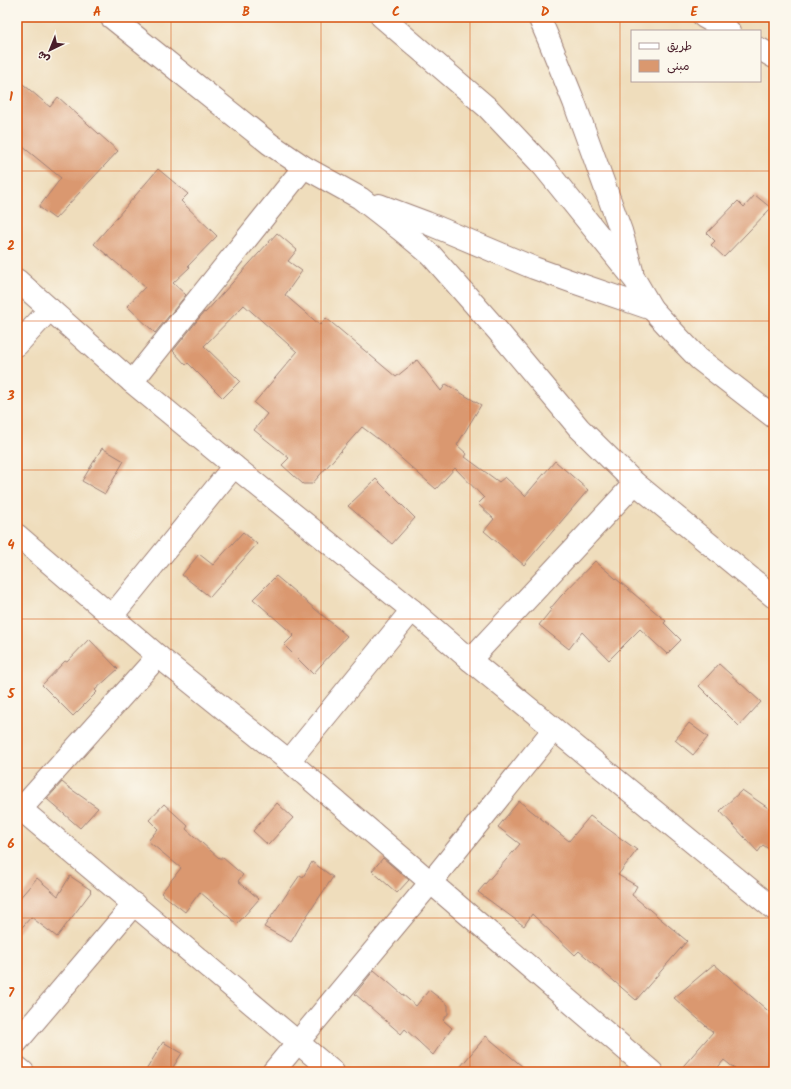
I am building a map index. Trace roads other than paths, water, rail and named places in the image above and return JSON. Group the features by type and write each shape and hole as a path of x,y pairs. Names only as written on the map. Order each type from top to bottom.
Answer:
{"street":[{"path":"111,17 270,144 304,167 360,198 427,223 547,272 652,309"},
{"path":"382,17 488,108 544,167 634,280 652,309 699,359 772,413"},
{"path":"539,17 552,45 574,102 621,230 634,280"},
{"path":"704,17 726,30"},
{"path":"761,50 774,57"},
{"path":"132,382 304,167"},
{"path":"360,198 431,255 497,330 579,428 635,483 774,597"},
{"path":"17,280 132,382 412,610 470,660 774,909"},
{"path":"17,345 50,308"},
{"path":"112,616 234,466"},
{"path":"470,660 635,483"},
{"path":"17,535 158,656 289,761 652,1072"},
{"path":"289,761 412,610"},
{"path":"158,656 19,807 334,1072"},
{"path":"273,1072 431,882 554,729"},
{"path":"17,1042 134,904"},
{"path":"17,1067 23,1072"}]}
